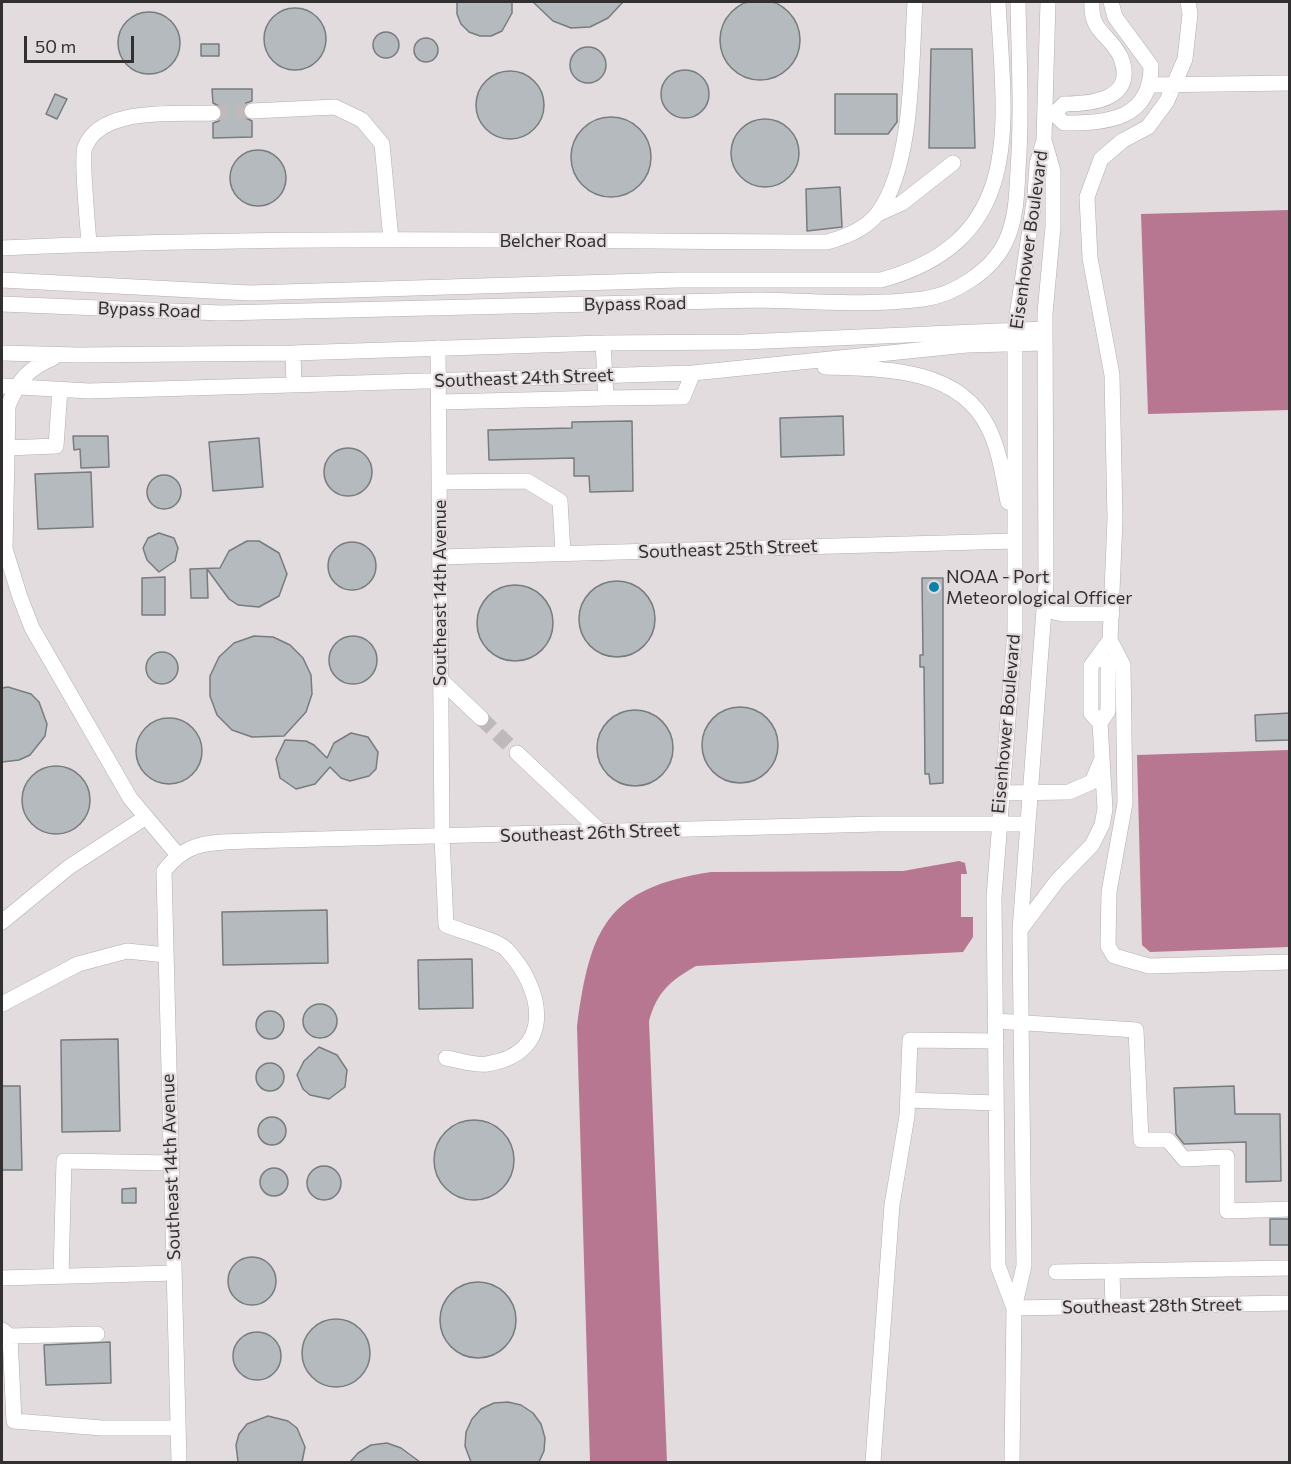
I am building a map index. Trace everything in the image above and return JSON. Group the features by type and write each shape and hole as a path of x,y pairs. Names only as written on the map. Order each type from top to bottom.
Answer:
{"street":[{"name":"Belcher Road","path":"2,248 89,244 391,240 827,242 849,236 878,214 893,182 907,123 915,2"},
{"path":"2,280 250,293 678,280 881,280 923,266 958,242 973,225 998,176 1003,118 998,2"},
{"name":"Bypass Road","path":"2,304 220,313 759,300 831,302 923,299 944,293 965,283 993,259 1005,243 1012,224 1016,202 1021,122 1018,2"},
{"name":"Eisenhower Boulevard","path":"1014,1308 998,1266 994,897 998,822 1011,697 1015,541 1015,336 1035,195 1036,164 1050,114 1048,2"},
{"path":"1092,2 1095,26 1120,57 1121,80 1114,92 1101,102 1064,104 1050,114 1064,123 1109,121 1135,108 1148,94 1151,66 1147,57 1115,17 1111,2"},
{"path":"1020,930 1057,881 1092,845 1106,809 1100,723 1108,711 1108,664 1099,656 1110,640 1112,614 1115,519 1112,375 1090,258 1088,197 1101,159 1122,141 1148,127 1167,100 1185,59 1190,14 1188,2"},
{"path":"1150,85 1290,83"},
{"path":"252,111 335,107 362,120 382,144 391,240"},
{"path":"89,244 84,148 98,127 121,117 213,113"},
{"name":"Eisenhower Boulevard","path":"1012,1462 1014,1308 1024,1266 1020,930 1045,610 1045,336 1053,227 1053,171 1044,140"},
{"path":"878,214 902,203 953,163"},
{"name":"Southeast 24th Street","path":"9,386 89,391 693,373 956,346 1015,336"},
{"name":"Southeast 24th Street","path":"2,353 61,355 293,353 603,343 1045,336"},
{"path":"603,343 606,398"},
{"name":"Southeast 14th Avenue","path":"438,348 442,837 447,926 505,948 535,992 539,1016 531,1040 513,1058 484,1064 447,1058"},
{"path":"293,353 294,385"},
{"path":"61,355 35,365 9,386 5,549 32,628 130,798 177,854"},
{"path":"768,365 875,369 907,373 929,378 954,390 971,405 987,426 999,455 1015,541"},
{"path":"439,402 683,397 693,373"},
{"path":"7,448 56,446 60,389"},
{"path":"440,482 527,481 560,501 563,553"},
{"name":"Southeast 25th Street","path":"440,557 1015,541"},
{"path":"1045,610 1064,614 1112,614"},
{"path":"1110,640 1123,664 1125,803 1109,892 1108,946 1114,956 1149,966 1290,962"},
{"path":"441,680 481,718"},
{"path":"517,753 601,832"},
{"path":"1001,793 1069,792 1092,782 1103,757"},
{"path":"2,922 69,867 146,817"},
{"name":"Southeast 26th Street","path":"177,854 202,844 247,841 998,822 1027,824"},
{"name":"Southeast 14th Avenue","path":"177,854 164,871 179,1462"},
{"path":"2,1004 78,964 127,951 166,955"},
{"path":"995,1021 1136,1030 1141,1140 1168,1140 1184,1159 1227,1157 1227,1210 1290,1209"},
{"path":"873,1462 892,1205 908,1100 910,1040 996,1041"},
{"path":"908,1100 996,1103"},
{"path":"61,1276 64,1161 171,1163"},
{"path":"1056,1272 1290,1268"},
{"path":"1112,1271 1113,1307"},
{"path":"2,1278 174,1273"},
{"name":"Southeast 28th Street","path":"1014,1308 1290,1303"},
{"path":"97,1334 6,1333 14,1421 102,1428 178,1428"}],"shaded area":[{"path":"1289,210 1289,410 1148,414 1141,214"},
{"path":"1289,750 1289,947 1150,952 1142,945 1137,755"},
{"path":"959,861 965,863 967,874 961,874 961,917 973,917 973,937 963,952 696,966 672,982 656,1002 649,1021 667,1462 590,1462 577,1027 582,993 597,939 610,919 626,902 648,889 676,879 711,872 903,871"}],"building":[{"path":"760,0 775,3 788,12 797,25 800,40 797,55 788,68 775,77 760,80 745,77 732,68 723,55 720,40 723,25 732,12 745,3"},
{"path":"457,2 512,2 512,13 502,31 491,36 480,36 469,32 461,24 457,14"},
{"path":"533,2 623,2 608,18 590,27 571,28 553,21"},
{"path":"295,8 312,13 317,17 321,22 326,39 321,56 317,61 312,65 295,70 278,65 273,61 269,56 264,39 269,22 273,17 278,13"},
{"path":"149,12 166,17 171,21 175,26 180,43 175,60 171,65 166,69 149,74 132,69 127,65 123,60 118,43 123,26 127,21 132,17"},
{"path":"386,32 395,36 399,45 395,54 386,58 377,54 373,45 377,36"},
{"path":"426,38 435,41 438,50 435,59 426,62 417,59 414,50 417,41"},
{"path":"201,44 219,44 219,56 201,56"},
{"path":"588,47 600,53 606,65 600,77 588,83 576,77 570,65 576,53"},
{"path":"931,49 972,49 975,148 929,148"},
{"path":"680,70 690,70 702,77 709,89 709,99 702,111 690,118 680,118 665,107 661,99 661,89 672,74"},
{"path":"510,71 523,74 534,81 541,92 544,105 541,118 534,129 523,136 510,139 497,136 486,129 479,118 476,105 479,92 486,81 497,74"},
{"path":"212,89 252,89 252,101 246,103 242,111 244,117 252,121 252,137 213,138 213,123 219,121 223,113 221,107 213,103"},
{"path":"55,94 67,99 57,119 46,114"},
{"path":"835,94 897,94 897,122 888,134 835,134"},
{"path":"611,117 626,120 639,129 648,142 651,157 648,172 639,185 626,194 611,197 596,194 583,185 574,172 571,157 574,142 583,129 596,120"},
{"path":"765,119 778,121 789,129 797,140 799,153 797,166 789,177 778,185 765,187 752,185 741,177 733,166 731,153 733,140 741,129 752,121"},
{"path":"258,150 273,155 281,163 286,178 281,193 273,201 258,206 243,201 235,193 230,178 235,163 243,155"},
{"path":"840,187 842,227 807,231 806,189"},
{"path":"843,416 844,455 781,457 780,418"},
{"path":"632,421 633,491 590,492 589,476 574,476 574,458 489,460 488,430 572,428 572,422"},
{"path":"73,436 108,436 109,467 81,468 80,449 74,450"},
{"path":"259,438 263,487 213,491 209,442"},
{"path":"343,448 353,448 365,455 372,467 372,477 365,489 353,496 343,496 328,485 324,477 324,467 335,452"},
{"path":"91,472 93,527 38,529 35,474"},
{"path":"164,475 176,480 181,492 176,504 164,509 152,504 147,492 152,480"},
{"path":"159,533 174,538 178,548 175,561 159,572 147,560 143,548 148,538"},
{"path":"247,541 259,541 279,553 287,574 279,596 259,607 238,605 229,599 207,569 208,598 191,598 190,569 220,568 229,551"},
{"path":"347,542 357,542 369,549 376,561 376,571 369,583 357,590 347,590 332,579 328,571 328,561 339,546"},
{"path":"165,577 165,615 142,615 142,578"},
{"path":"922,578 943,578 943,783 930,784 929,774 925,774 924,667 920,667 920,655 923,655"},
{"path":"617,581 632,584 644,592 652,604 655,619 652,634 644,646 632,654 617,657 602,654 590,646 582,634 579,619 582,604 590,592 602,584"},
{"path":"515,585 530,588 542,596 550,608 553,623 550,638 542,650 530,658 515,661 500,658 488,650 480,638 477,623 480,608 488,596 500,588"},
{"path":"254,636 273,637 290,645 303,658 311,675 312,694 306,712 284,736 252,737 232,730 217,715 210,696 210,676 219,657 234,643"},
{"path":"348,636 358,636 370,643 377,655 377,665 370,677 358,684 348,684 333,673 329,665 329,655 340,640"},
{"path":"162,652 173,657 178,668 173,679 162,684 151,679 146,668 151,657"},
{"path":"8,687 31,694 39,702 47,724 45,736 30,755 19,760 2,762 2,688"},
{"path":"740,707 755,710 767,718 775,730 778,745 775,760 767,772 755,780 740,783 725,780 713,772 705,760 702,745 705,730 713,718 725,710"},
{"path":"635,710 650,713 662,721 670,733 673,748 670,763 662,775 650,783 635,786 620,783 608,775 600,763 597,748 600,733 608,721 620,713"},
{"path":"1290,713 1290,740 1256,741 1255,715"},
{"path":"162,718 176,718 188,723 197,732 202,751 200,764 193,775 176,784 162,784 150,779 141,770 136,758 136,744 141,732 150,723"},
{"path":"351,733 368,737 378,752 376,769 369,776 350,781 341,778 330,767 315,784 296,789 280,778 276,759 285,740 306,741 314,745 327,758 334,743"},
{"path":"56,766 69,769 80,776 87,787 90,800 87,813 80,824 69,831 56,834 43,831 32,824 25,813 22,800 25,787 32,776 43,769"},
{"path":"327,910 328,963 223,965 222,912"},
{"path":"472,959 473,1008 419,1009 418,960"},
{"path":"320,1004 332,1009 337,1021 332,1033 320,1038 308,1033 303,1021 308,1009"},
{"path":"270,1011 280,1015 284,1025 280,1035 270,1039 260,1035 256,1025 260,1015"},
{"path":"118,1039 120,1131 62,1132 61,1040"},
{"path":"319,1047 337,1055 347,1070 345,1087 329,1099 310,1095 303,1089 297,1075 304,1061"},
{"path":"270,1063 280,1067 284,1077 280,1087 270,1091 260,1087 256,1077 260,1067"},
{"path":"2,1086 20,1086 22,1170 2,1170"},
{"path":"1234,1086 1235,1114 1280,1114 1281,1181 1246,1182 1246,1142 1184,1144 1176,1134 1174,1088"},
{"path":"272,1117 282,1121 286,1131 282,1141 272,1145 262,1141 258,1131 262,1121"},
{"path":"474,1120 489,1123 502,1132 511,1145 514,1160 511,1175 502,1188 489,1197 474,1200 459,1197 446,1188 437,1175 434,1160 437,1145 446,1132 459,1123"},
{"path":"324,1166 336,1171 341,1183 336,1195 324,1200 312,1195 307,1183 312,1171"},
{"path":"274,1168 284,1172 288,1182 284,1192 274,1196 264,1192 260,1182 264,1172"},
{"path":"136,1188 136,1203 122,1203 122,1189"},
{"path":"1270,1219 1290,1219 1290,1245 1270,1245"},
{"path":"247,1257 257,1257 269,1264 276,1276 276,1286 269,1298 257,1305 247,1305 232,1294 228,1286 228,1276 239,1261"},
{"path":"478,1282 493,1285 505,1293 513,1305 516,1320 513,1335 505,1347 493,1355 478,1358 463,1355 451,1347 443,1335 440,1320 443,1305 451,1293 463,1285"},
{"path":"329,1319 343,1319 355,1324 365,1334 370,1353 365,1372 355,1382 343,1387 329,1387 317,1382 307,1372 302,1360 302,1346 307,1334 317,1324"},
{"path":"252,1332 262,1332 274,1339 281,1351 281,1361 274,1373 262,1380 252,1380 237,1369 233,1361 233,1351 244,1336"},
{"path":"110,1342 111,1383 46,1385 44,1345"},
{"path":"508,1402 521,1405 533,1413 541,1424 545,1438 544,1451 539,1462 471,1462 465,1446 466,1432 472,1419 481,1409 494,1403"},
{"path":"268,1416 288,1421 297,1428 305,1447 302,1462 238,1462 236,1445 239,1434 247,1424"},
{"path":"387,1443 401,1448 420,1462 350,1462 358,1453 371,1445"}],"tunnel":[{"path":"213,113 252,111"},
{"path":"481,718 517,753"}],"place":[{"name":"NOAA - Port Meteorological Officer","path":"934,587"}]}
